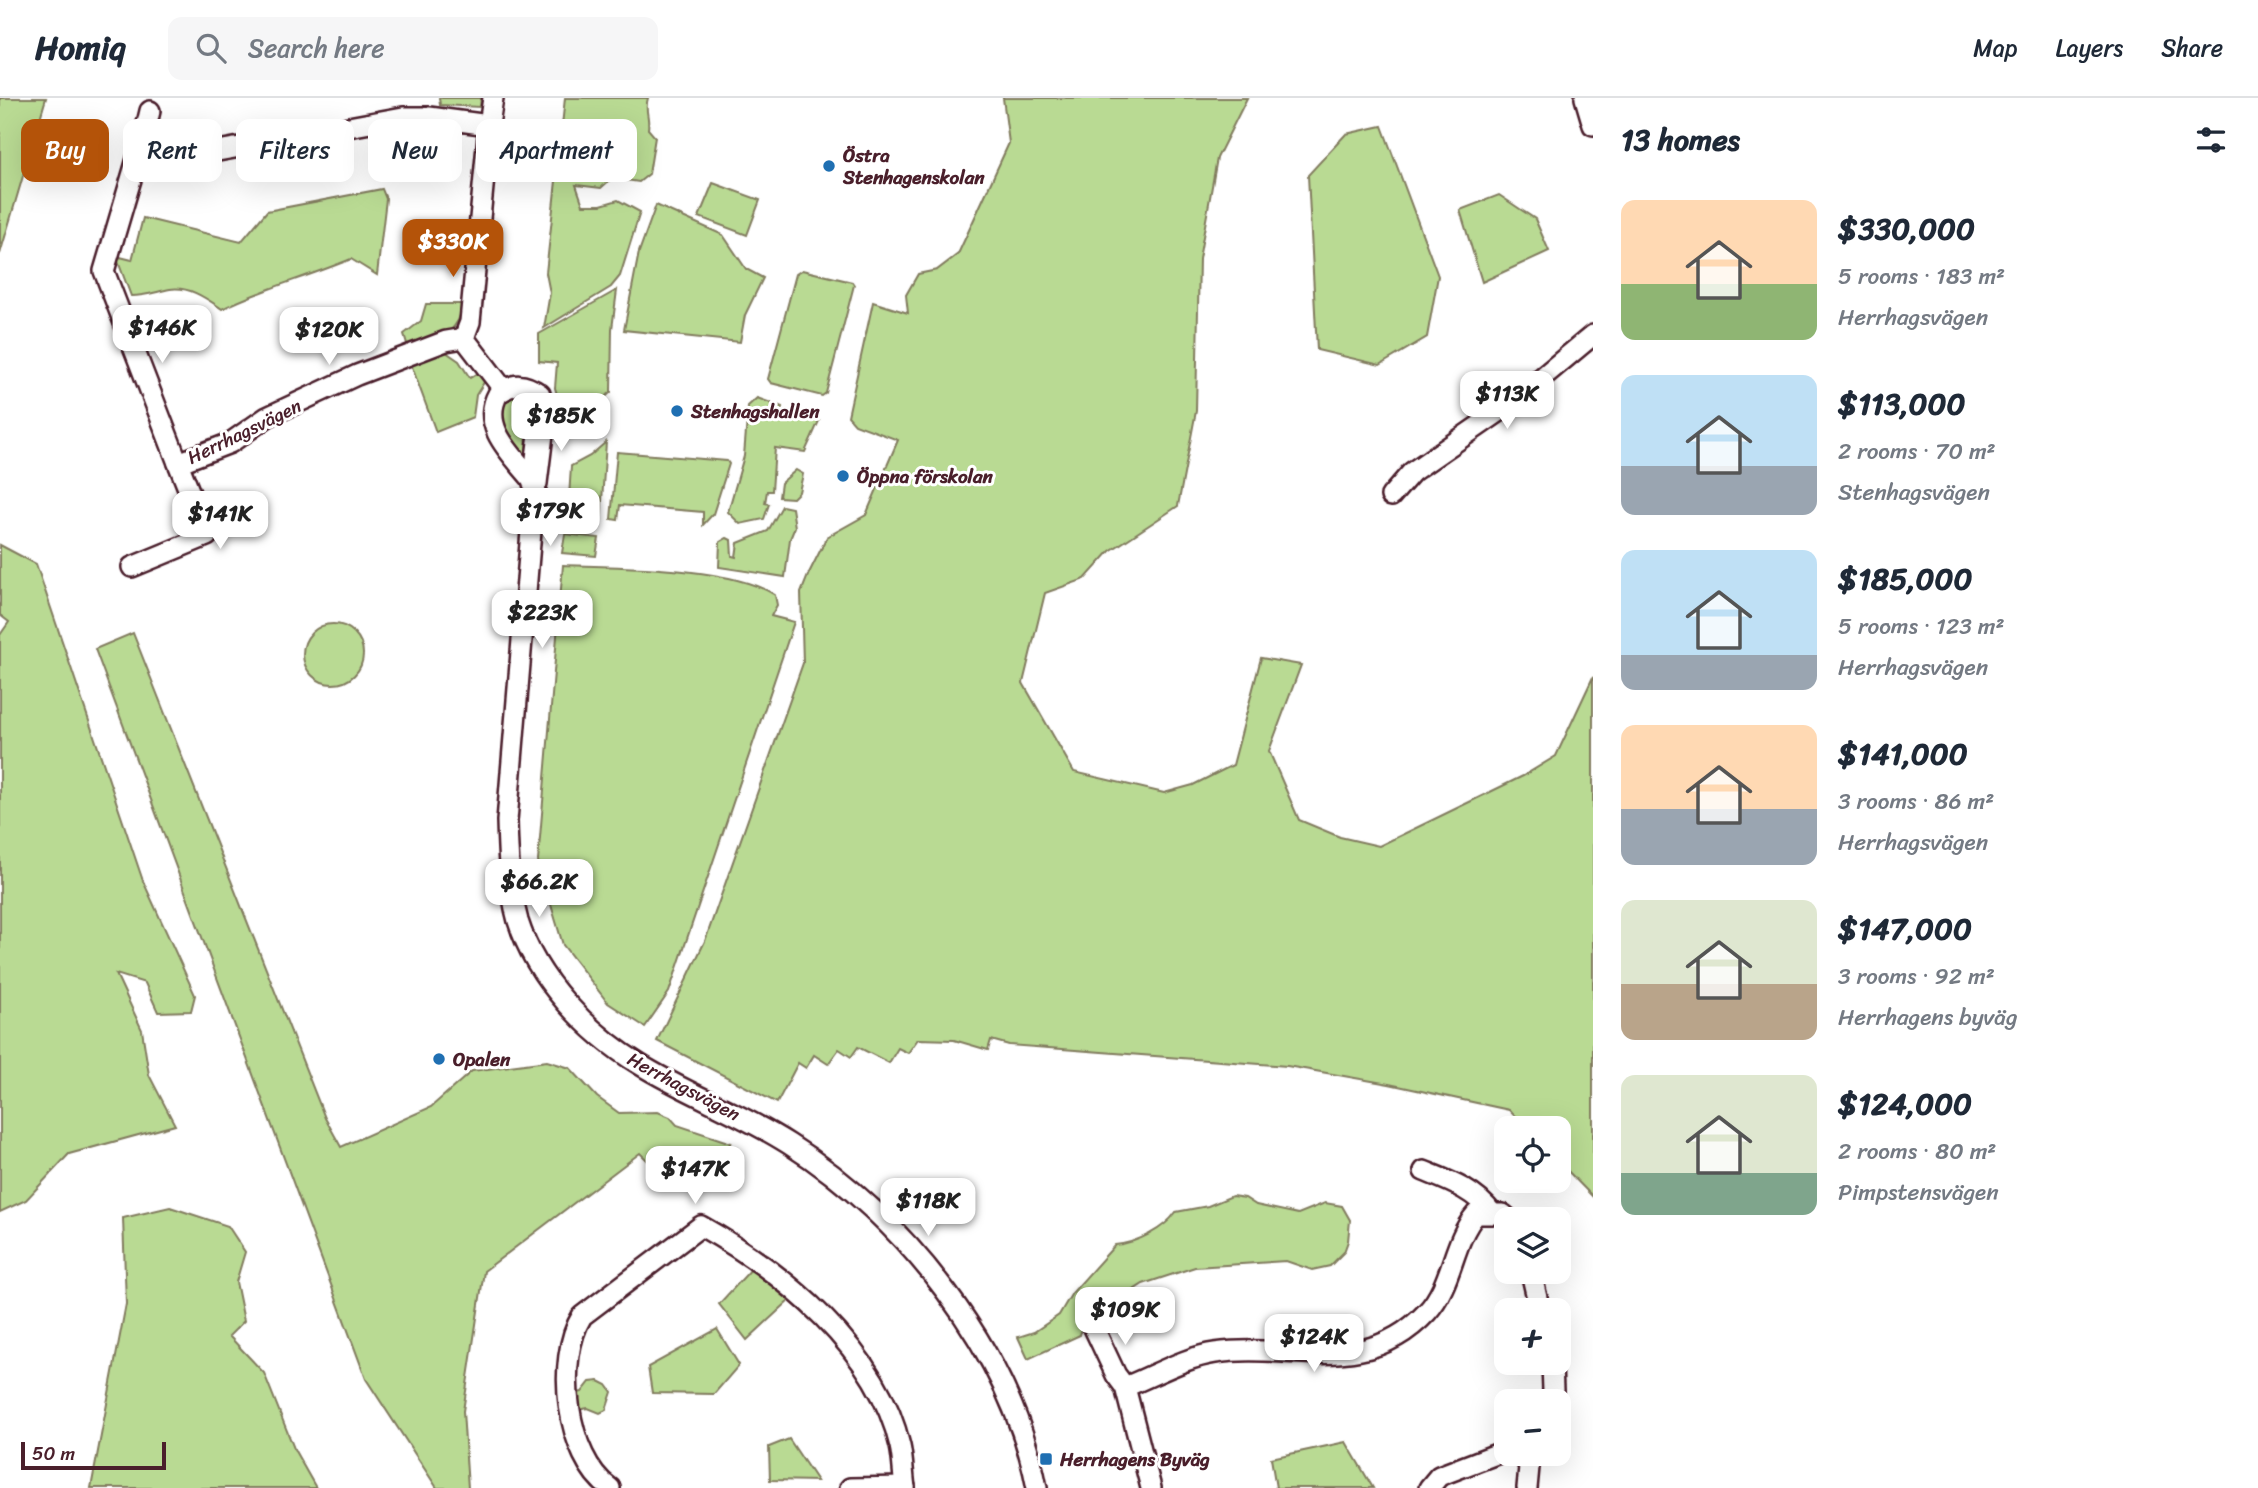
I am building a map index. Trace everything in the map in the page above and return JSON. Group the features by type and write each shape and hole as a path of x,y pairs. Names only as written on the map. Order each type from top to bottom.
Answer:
{"street":[{"path":"490,119 493,98"},
{"path":"1585,98 1593,125"},
{"name":"Herrhagsvägen","path":"148,119 150,111"},
{"path":"222,150 403,117 476,124"},
{"name":"Herrhagsvägen","path":"130,182 104,271 207,536 132,567"},
{"path":"484,182 470,322 464,338 504,390 494,402 491,421 495,431 536,483"},
{"path":"1391,496 1412,472 1509,405 1593,335"},
{"name":"Herrhagsvägen","path":"178,463 230,443 268,417 357,374 436,344 464,338"},
{"name":"Herrhagsvägen","path":"504,390 513,385 533,388 540,394 543,418 507,821 514,904 530,947 548,978 578,1015 611,1045 641,1065 788,1143 829,1171 870,1205 947,1292 977,1339 1016,1421 1037,1488"},
{"path":"1424,1171 1462,1186 1494,1210"},
{"path":"1125,1387 1211,1354 1258,1351 1341,1355 1386,1343 1427,1312 1444,1290 1467,1224 1476,1214 1494,1215"},
{"path":"610,1488 598,1480 572,1421 567,1395 573,1330 582,1316 701,1226 748,1252 820,1314 853,1353 878,1390 901,1447 905,1487 850,1488"},
{"path":"1093,1326 1116,1375 1125,1387 1151,1488"},
{"path":"1429,1488 1439,1476 1494,1455"},
{"path":"1527,1488 1529,1466"}],"green space":[{"path":"0,98 46,98 40,119 21,119 21,182 0,254"},
{"path":"439,98 481,98 480,107 440,105"},
{"path":"565,98 648,98 648,129 655,137 649,174 637,182 637,119 563,119"},
{"path":"1003,98 1247,98 1217,158 1199,259 1196,411 1178,506 1110,551 1085,579 1045,593 1023,683 1074,772 1164,793 1193,785 1233,765 1261,658 1301,665 1269,751 1299,820 1340,837 1379,846 1523,776 1556,756 1593,677 1593,1197 1571,1174 1571,1116 1515,1116 1509,1110 1389,1084 1287,1066 1009,1045 991,1040 988,1050 954,1040 918,1039 908,1053 898,1048 889,1063 858,1047 851,1057 839,1049 828,1064 814,1055 806,1068 798,1063 777,1103 657,1041 705,941 803,663 801,593 809,573 827,537 866,515 898,440 855,424 848,416 873,302 908,313 906,295 918,274 937,270 958,254 1009,143"},
{"path":"1382,126 1438,276 1427,337 1380,365 1317,350 1308,175 1346,134"},
{"path":"556,182 608,182 601,188 576,185 583,205 601,205 618,200 640,212 620,276 611,287 544,328 550,293 546,273"},
{"path":"713,183 760,200 747,235 699,217"},
{"path":"382,189 386,199 377,275 351,259 222,309 184,289 131,296 116,256 132,260 143,218 241,242 267,211"},
{"path":"1499,195 1535,219 1549,251 1482,282 1460,210"},
{"path":"656,205 723,235 746,269 763,278 745,315 740,342 624,330 639,252"},
{"path":"802,270 852,282 854,285 826,393 822,396 771,383 768,379 796,274"},
{"path":"617,290 612,329 611,392 578,422 569,421 569,410 561,408 555,388 557,363 539,361 539,334"},
{"path":"426,304 463,304 451,330 408,347 404,334 421,321"},
{"path":"446,352 459,361 470,378 480,372 486,379 476,395 473,417 436,432 411,364"},
{"path":"511,397 523,399 528,404 526,456 523,457 499,422 505,400"},
{"path":"757,398 782,407 781,413 819,421 805,452 775,448 772,491 767,491 765,503 769,504 764,519 740,524 728,512 744,456 748,406"},
{"path":"606,442 601,516 568,514 571,466 590,456"},
{"path":"617,452 727,461 729,464 713,514 703,525 703,512 620,505 618,520 611,519"},
{"path":"796,470 803,474 799,492 793,498 779,497 781,483"},
{"path":"782,506 792,508 795,527 790,539 785,577 719,567 720,542 727,538 731,540 732,556 736,557 738,543 768,531"},
{"path":"565,534 599,538 596,556 562,553"},
{"path":"0,545 36,564 143,881 195,995 191,1011 158,1012 145,983 116,974 142,1030 149,1075 175,1125 69,1154 26,1200 0,1212 0,635 9,622 0,615"},
{"path":"563,565 673,570 731,578 755,585 775,595 777,605 771,616 794,622 669,992 645,1027 608,1003 563,945 538,861"},
{"path":"327,624 339,624 358,637 363,654 361,666 350,679 339,684 327,684 308,671 303,660 303,648 316,629"},
{"path":"133,633 325,1118 341,1147 431,1107 472,1071 547,1061 570,1068 597,1097 619,1113 658,1112 670,1117 677,1125 731,1143 674,1187 640,1153 484,1271 463,1411 468,1488 437,1488 366,1379 95,649"},
{"path":"1232,1196 1245,1198 1256,1205 1298,1214 1325,1203 1342,1206 1350,1220 1344,1252 1330,1266 1312,1270 1286,1261 1195,1267 1143,1284 1083,1323 1080,1335 1028,1359 1018,1337 1034,1332 1059,1315 1072,1293 1115,1245 1149,1234 1176,1212 1208,1206"},
{"path":"170,1207 228,1226 245,1252 236,1282 244,1321 229,1336 264,1373 295,1451 316,1488 91,1488 126,1304 123,1218"},
{"path":"754,1266 791,1299 747,1340 719,1304"},
{"path":"717,1329 739,1365 714,1394 652,1393 648,1367"},
{"path":"599,1381 607,1385 612,1392 606,1410 600,1413 588,1408 577,1410 574,1394 582,1392 590,1382"},
{"path":"789,1439 817,1481 770,1480 769,1447"},
{"path":"1346,1442 1373,1488 1276,1488 1271,1458"}],"place":[{"name":"Östra Stenhagenskolan","path":"829,166"},
{"name":"Stenhagshallen","path":"677,411"},
{"name":"Öppna förskolan","path":"843,476"},
{"name":"Opalen","path":"439,1059"},
{"name":"Herrhagens Byväg","path":"1046,1459"}]}
